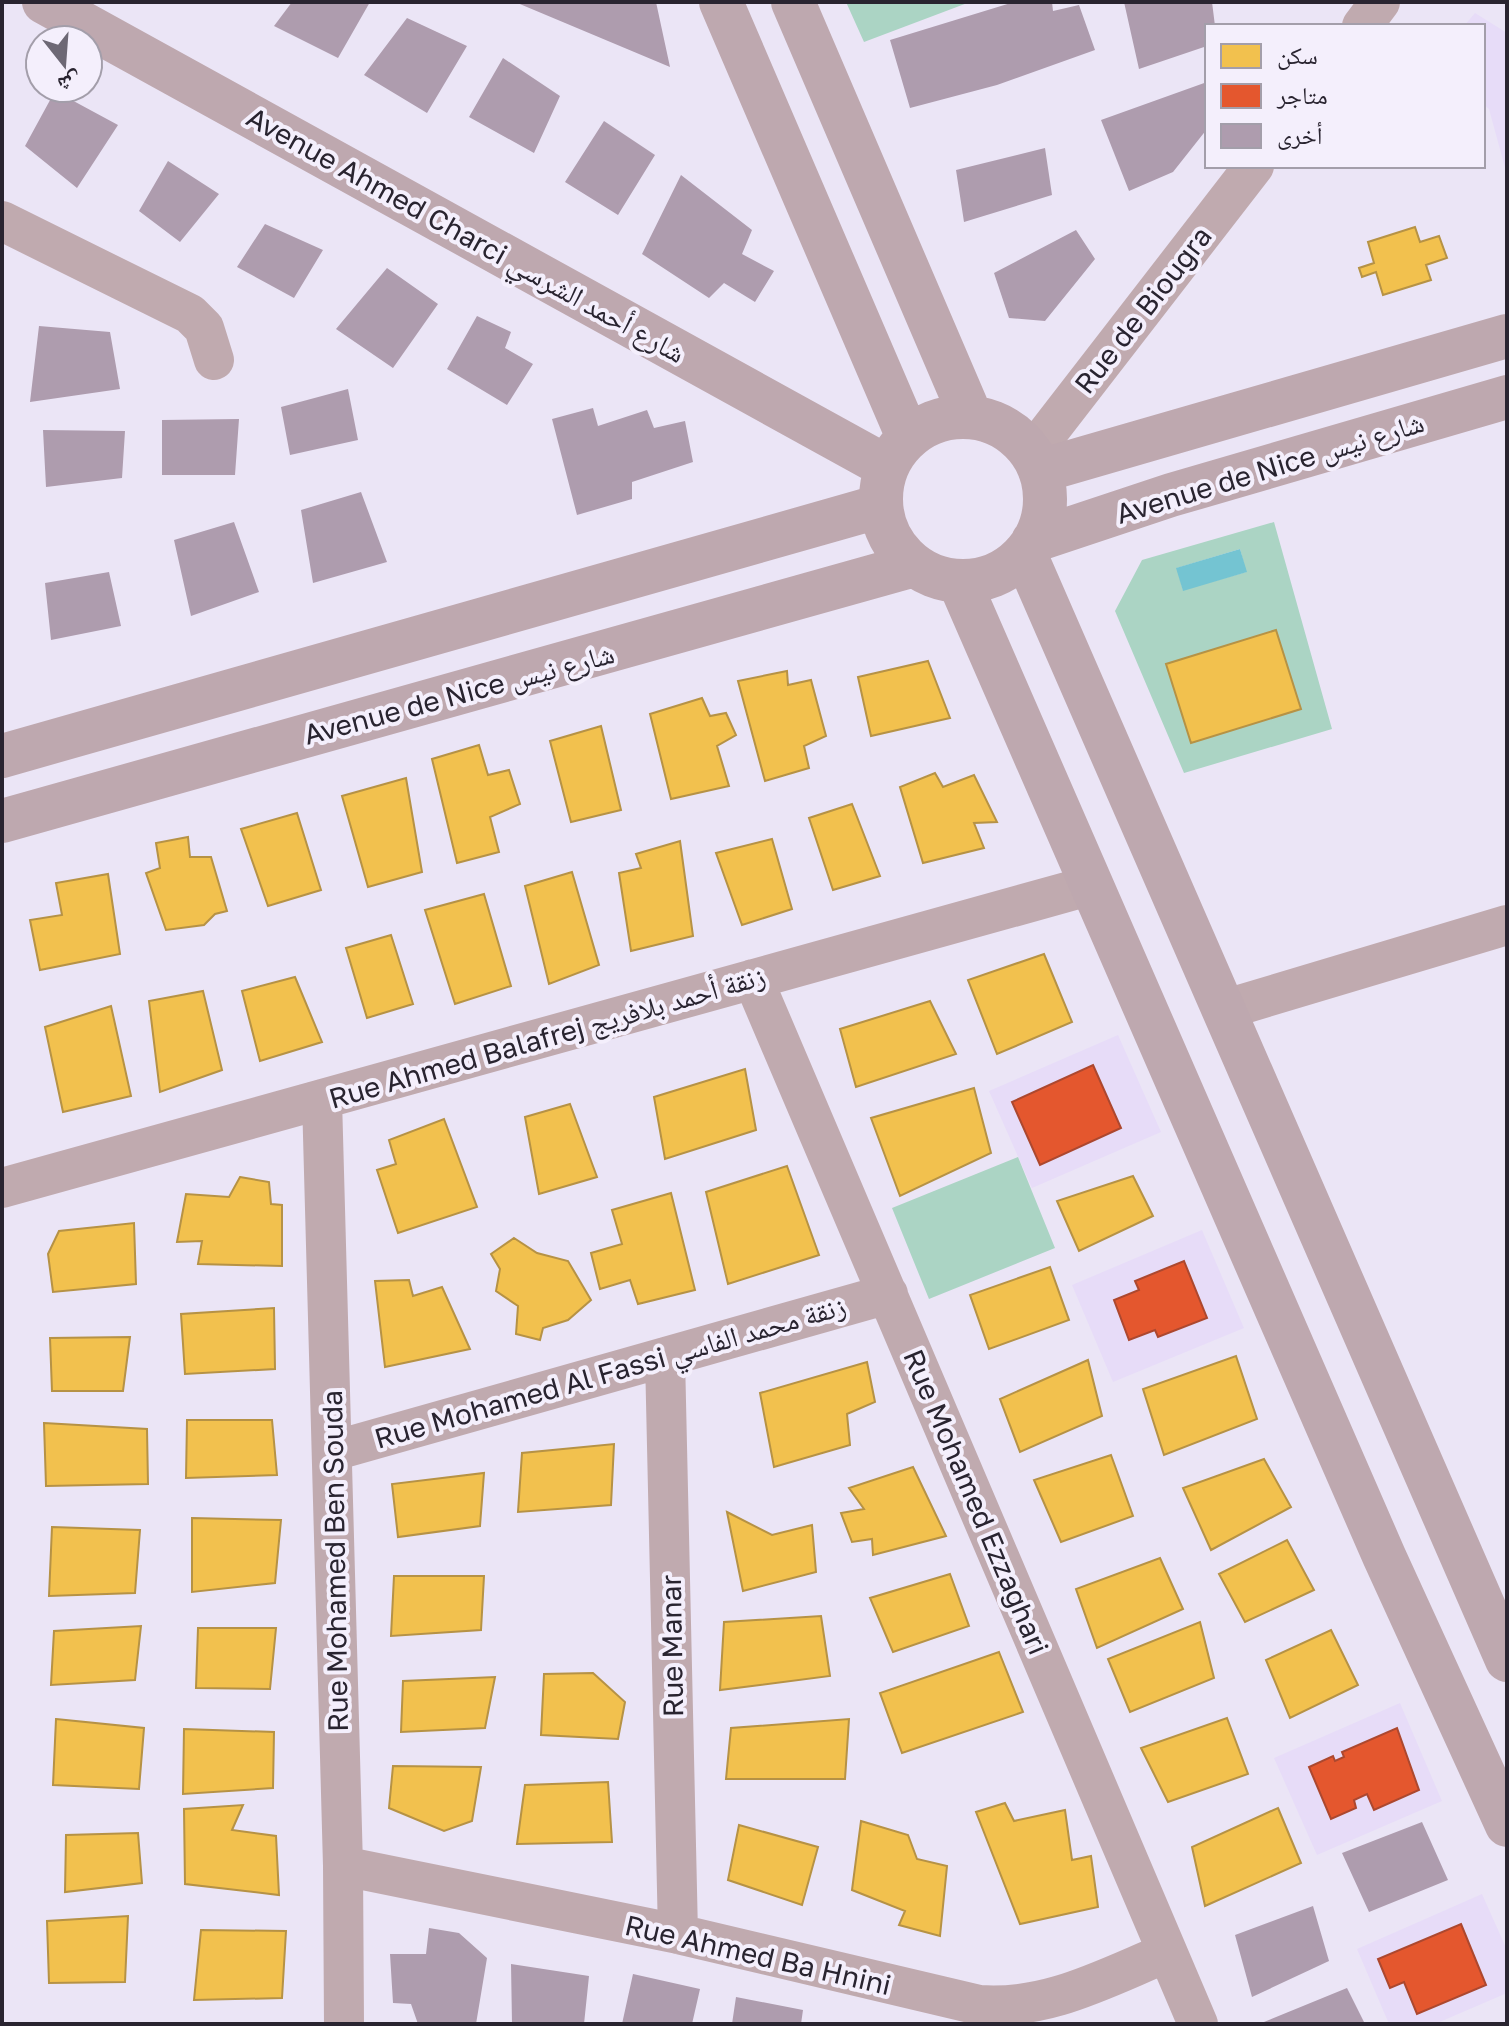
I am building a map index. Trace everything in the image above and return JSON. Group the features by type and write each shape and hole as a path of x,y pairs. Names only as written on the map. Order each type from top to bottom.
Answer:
{"main road":[{"name":"Avenue Ahmed Charci شارع أحمد الشرسي","path":"44,2 892,470"},
{"path":"2,756 892,470 927,425 948,418 971,417 997,424 1019,439 1036,462 1045,497 1041,525 1029,548 1004,570 982,579 959,581 935,577 914,565 892,539 892,470 721,2"},
{"path":"793,2 971,417"},
{"path":"1036,462 1507,336"},
{"name":"Avenue de Nice شارع نيس","path":"1029,548 1171,495 1507,397"},
{"path":"1029,548 1223,1010 1507,1660"},
{"name":"Avenue de Nice شارع نيس","path":"2,821 914,565"},
{"path":"959,581 1384,1556 1507,1825"}],"street":[{"path":"1364,24 1380,2"},
{"name":"Rue de Biougra","path":"1036,462 1253,168"},
{"path":"2,221 190,314 204,328 214,360"},
{"name":"Rue Ahmed Balafrej زنقة أحمد بلافريج","path":"2,1188 1092,885"},
{"path":"1223,1010 1507,925"},
{"name":"Rue Mohamed Ezzaghari","path":"753,979 1198,2024"},
{"name":"Rue Mohamed Ben Souda","path":"322,1099 343,1866 344,2024"},
{"name":"Rue Mohamed Al Fassi زنقة محمد الفاسي","path":"333,1451 888,1294"},
{"name":"Rue Manar","path":"665,1357 678,1934"},
{"name":"Rue Ahmed Ba Hnini","path":"343,1866 678,1934 936,1997 1010,2007 1045,2002 1166,1953"}],"shaded area":[{"path":"1475,13 1507,33 1507,175 1489,109 1485,106 1485,24 1466,24"},
{"path":"1118,1035 1161,1132 1032,1188 989,1091"},
{"path":"1202,1230 1244,1328 1113,1382 1072,1285"},
{"path":"1400,1703 1442,1801 1317,1855 1274,1758"},
{"path":"1482,1894 1507,1950 1507,1993 1435,2024 1389,2024 1357,1949"}],"green space":[{"path":"846,2 970,2 864,42"},
{"path":"1274,522 1332,729 1184,773 1115,611 1142,560","holes":["1240,549 1246,572 1183,590 1177,568","1276,630 1301,709 1191,743 1166,664"]},
{"path":"1018,1157 1055,1248 929,1299 892,1208"}],"water":[{"path":"1240,549 1247,572 1183,591 1176,568"}],"building: سكن":[{"path":"1415,227 1420,242 1439,236 1447,258 1426,265 1431,280 1383,295 1376,272 1362,277 1359,268 1374,263 1368,242"},
{"path":"1276,630 1301,709 1191,743 1166,664"},
{"path":"928,661 950,718 871,736 858,677"},
{"path":"787,671 788,685 811,680 826,736 804,746 809,768 765,781 738,681"},
{"path":"702,698 710,716 726,713 736,735 717,746 729,786 671,799 650,714"},
{"path":"601,726 621,810 571,822 550,741"},
{"path":"479,745 488,775 509,770 520,804 490,817 499,852 457,863 432,759"},
{"path":"935,773 943,787 974,775 997,822 974,823 984,848 923,863 900,787"},
{"path":"406,778 422,872 368,887 342,796"},
{"path":"852,804 880,876 833,890 809,818"},
{"path":"297,813 321,890 268,906 241,829"},
{"path":"188,837 190,857 211,857 227,911 215,914 204,925 166,930 146,873 160,868 156,843"},
{"path":"772,839 792,909 742,925 716,853"},
{"path":"680,841 693,936 631,951 619,873 641,868 636,854"},
{"path":"572,872 599,965 549,984 525,886"},
{"path":"108,874 120,954 40,970 30,920 62,915 56,883"},
{"path":"484,894 511,986 455,1004 425,910"},
{"path":"391,935 413,1004 367,1018 346,948"},
{"path":"1044,954 1072,1022 997,1054 968,980"},
{"path":"295,977 322,1042 260,1061 242,991"},
{"path":"203,991 222,1070 160,1092 149,1001"},
{"path":"930,1001 956,1054 856,1087 840,1029"},
{"path":"111,1006 131,1096 63,1112 45,1027"},
{"path":"745,1069 756,1130 665,1159 654,1097"},
{"path":"974,1088 991,1153 900,1196 871,1118"},
{"path":"570,1104 597,1177 539,1194 525,1117"},
{"path":"444,1119 477,1207 398,1233 377,1170 396,1164 389,1140"},
{"path":"787,1166 819,1255 728,1284 706,1192"},
{"path":"1133,1176 1153,1216 1079,1251 1057,1201"},
{"path":"240,1177 269,1182 271,1204 282,1205 282,1266 198,1264 202,1241 177,1242 186,1194 229,1197"},
{"path":"671,1193 695,1290 638,1304 630,1280 600,1289 591,1253 622,1244 612,1210"},
{"path":"134,1223 136,1284 53,1292 48,1254 59,1231"},
{"path":"514,1238 537,1253 568,1261 591,1300 568,1320 543,1328 540,1340 516,1334 518,1306 496,1291 500,1269 491,1254"},
{"path":"1050,1267 1069,1320 989,1349 970,1295"},
{"path":"409,1280 413,1296 442,1287 470,1349 385,1367 375,1281"},
{"path":"274,1308 275,1369 185,1374 181,1314"},
{"path":"130,1337 123,1391 52,1391 50,1338"},
{"path":"1236,1356 1257,1419 1164,1455 1143,1389"},
{"path":"1088,1360 1102,1416 1020,1452 1000,1399"},
{"path":"867,1362 875,1402 847,1414 850,1445 774,1467 760,1393"},
{"path":"187,1420 272,1420 277,1475 186,1478"},
{"path":"44,1423 147,1429 148,1484 46,1486"},
{"path":"614,1444 611,1505 518,1512 522,1453"},
{"path":"1111,1455 1133,1516 1061,1542 1034,1480"},
{"path":"1264,1459 1291,1507 1211,1550 1183,1488"},
{"path":"913,1467 946,1536 873,1555 872,1539 852,1542 841,1513 864,1509 849,1488"},
{"path":"484,1473 480,1526 398,1537 392,1484"},
{"path":"727,1512 772,1535 812,1525 816,1572 743,1591"},
{"path":"192,1518 281,1520 275,1583 192,1592"},
{"path":"52,1527 140,1530 135,1593 49,1596"},
{"path":"1287,1540 1314,1590 1245,1622 1219,1574"},
{"path":"1160,1558 1183,1609 1097,1648 1076,1589"},
{"path":"950,1574 969,1626 893,1652 870,1598"},
{"path":"394,1576 484,1576 481,1630 391,1636"},
{"path":"821,1616 830,1676 720,1690 724,1622"},
{"path":"1200,1622 1214,1678 1130,1712 1108,1659"},
{"path":"141,1626 135,1680 51,1685 54,1631"},
{"path":"198,1628 276,1628 270,1689 196,1688"},
{"path":"1331,1630 1358,1685 1290,1718 1266,1660"},
{"path":"999,1652 1023,1712 902,1753 880,1693"},
{"path":"593,1673 625,1702 618,1739 541,1735 544,1674"},
{"path":"495,1677 485,1728 401,1732 403,1681"},
{"path":"1227,1718 1248,1774 1168,1802 1141,1748"},
{"path":"56,1719 144,1728 139,1789 53,1785"},
{"path":"849,1719 845,1779 726,1779 731,1728"},
{"path":"184,1729 274,1732 273,1788 183,1794"},
{"path":"393,1766 481,1767 472,1821 444,1831 389,1808"},
{"path":"608,1782 612,1842 517,1844 525,1785"},
{"path":"1005,1803 1014,1821 1065,1810 1072,1860 1091,1856 1098,1907 1020,1924 976,1812"},
{"path":"243,1805 232,1830 276,1836 279,1895 185,1884 184,1809"},
{"path":"1278,1808 1301,1863 1205,1906 1192,1847"},
{"path":"861,1821 908,1835 917,1859 947,1866 940,1936 899,1925 905,1911 852,1890"},
{"path":"739,1825 818,1847 802,1905 728,1880"},
{"path":"138,1833 142,1883 65,1892 66,1835"},
{"path":"128,1916 125,1982 49,1983 47,1921"},
{"path":"201,1930 286,1931 282,1998 194,2000"}],"building: متاجر":[{"path":"1093,1065 1121,1128 1040,1165 1012,1102"},
{"path":"1184,1261 1207,1318 1158,1337 1155,1330 1129,1340 1114,1300 1139,1290 1135,1281"},
{"path":"1397,1728 1419,1790 1374,1810 1367,1794 1354,1800 1356,1808 1331,1819 1309,1767 1333,1756 1335,1761 1344,1757 1342,1752"},
{"path":"1461,1924 1486,1985 1417,2014 1404,1982 1390,1988 1378,1959"}],"building: أخرى":[{"path":"292,2 370,2 338,58 274,26"},
{"path":"515,2 656,2 670,67"},
{"path":"1014,2 1052,2 1053,11 1079,5 1095,50 997,85 910,108 890,40"},
{"path":"1124,2 1212,2 1215,24 1205,24 1205,47 1139,69"},
{"path":"407,18 467,46 427,113 364,75"},
{"path":"503,58 560,96 534,153 469,117"},
{"path":"1205,83 1205,132 1173,172 1129,191 1101,120"},
{"path":"48,104 79,104 118,125 77,188 25,146"},
{"path":"604,121 655,155 618,215 565,182"},
{"path":"1045,148 1052,195 964,222 956,170"},
{"path":"168,161 219,194 180,242 139,211"},
{"path":"681,175 752,230 742,254 774,271 755,302 724,283 709,298 642,254"},
{"path":"265,224 323,250 294,298 237,267"},
{"path":"1076,230 1095,259 1045,321 1009,318 994,273"},
{"path":"387,268 438,304 393,368 336,329"},
{"path":"477,316 511,332 505,348 533,364 507,405 447,369"},
{"path":"39,326 110,332 120,389 30,402"},
{"path":"348,389 358,440 290,455 281,407"},
{"path":"593,408 598,426 647,410 654,428 685,421 693,462 632,482 632,499 577,515 552,419"},
{"path":"239,419 235,475 162,475 162,420"},
{"path":"43,430 125,431 122,478 46,487"},
{"path":"361,492 387,562 313,583 301,510"},
{"path":"234,522 259,592 191,616 174,540"},
{"path":"109,572 121,626 51,640 45,583"},
{"path":"1422,1822 1448,1880 1369,1912 1342,1853"},
{"path":"1313,1906 1329,1961 1252,1997 1235,1935"},
{"path":"429,1928 459,1933 487,1958 476,2024 418,2024 411,2004 393,2003 390,1954 426,1954"},
{"path":"511,1964 589,1976 584,2024 512,2024"},
{"path":"633,1974 700,1989 692,2024 622,2024"},
{"path":"1347,1988 1365,2024 1259,2024"},
{"path":"736,1997 803,2010 801,2024 732,2024"}]}
